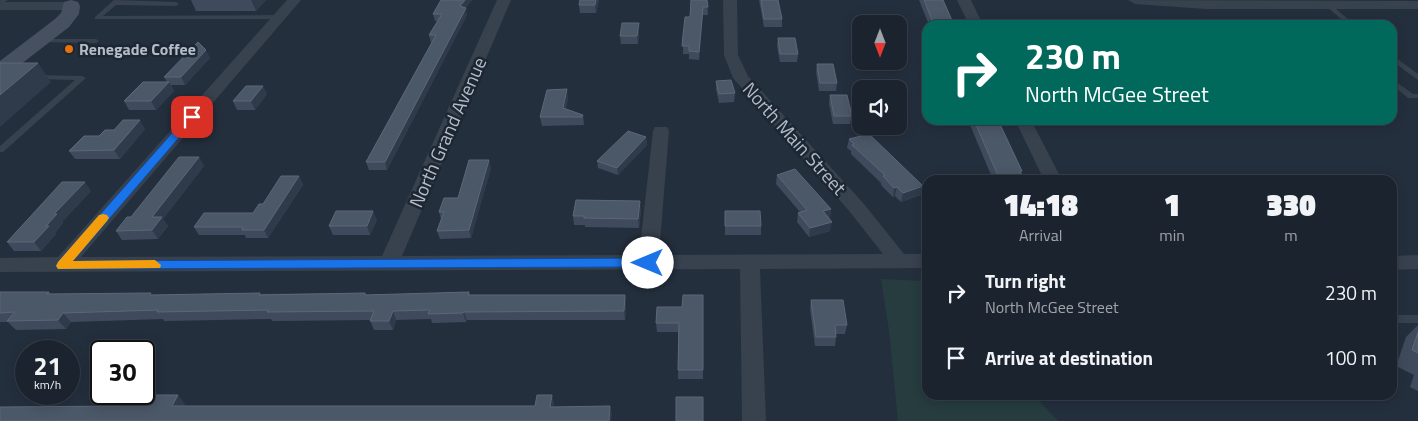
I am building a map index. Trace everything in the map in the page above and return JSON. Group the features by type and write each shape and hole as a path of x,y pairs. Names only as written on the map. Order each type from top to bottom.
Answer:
{"main road":[{"path":"2,74 66,19 75,3"},
{"path":"0,53 44,20 75,3"}],"street":[{"path":"62,266 294,0"},
{"name":"North Grand Avenue","path":"389,263 504,0"},
{"name":"North Main Street","path":"730,0 731,55 741,78 857,208 899,261"},
{"path":"964,0 974,20"},
{"path":"1135,0 1206,5 1418,5"},
{"path":"0,5 75,3"},
{"path":"1026,125 1050,175"},
{"path":"648,263 661,131"},
{"path":"0,265 922,261"},
{"path":"750,262 754,421"},
{"path":"1397,262 1418,262"}],"lane":[{"path":"0,5 5,0"},
{"path":"178,2 116,2 96,18 279,17"},
{"path":"161,18 178,2"},
{"path":"1328,5 1346,20"},
{"path":"39,41 96,41"},
{"path":"1397,61 1418,78"},
{"path":"0,150 82,78 26,77"},
{"path":"1397,85 1411,96 1418,96"},
{"path":"1397,319 1418,319"}],"green space":[{"path":"881,279 922,281 922,400 1039,400 1058,421 898,421 889,331"}],"building":[{"path":"441,0 465,0 460,6 466,8 385,162 366,162 436,35 429,35 442,14 433,14"},
{"path":"580,0 596,0 595,5 579,5"},
{"path":"691,0 707,0 708,7 703,7 699,52 689,51 689,46 682,46 685,17 690,17"},
{"path":"761,0 778,0 782,19 764,19"},
{"path":"924,0 943,0 952,20 932,20"},
{"path":"622,23 639,23 637,36 620,36"},
{"path":"778,38 795,38 798,54 780,54"},
{"path":"198,42 206,50 181,77 164,77"},
{"path":"0,63 38,63 0,95"},
{"path":"817,64 833,64 837,83 820,83"},
{"path":"731,80 735,93 719,94 716,81"},
{"path":"143,82 169,82 151,101 124,101"},
{"path":"246,86 263,86 251,101 233,101"},
{"path":"567,89 563,108 583,115 582,117 540,117 547,90"},
{"path":"830,95 847,95 852,116 834,116"},
{"path":"123,120 140,120 114,150 69,151 84,136 99,136 105,130 114,130"},
{"path":"976,125 1000,125 1022,171 1020,171 1022,175 998,175"},
{"path":"628,131 646,137 617,168 597,161"},
{"path":"870,135 922,186 903,193 897,187 894,188 883,176 885,175 852,145 854,144 849,139"},
{"path":"179,157 199,157 152,217 162,217 152,230 116,231 127,217 131,217"},
{"path":"469,160 489,160 469,230 437,231 444,212 439,212 444,198 458,198"},
{"path":"795,169 831,209 823,211 832,222 810,228 798,213 807,210 777,175"},
{"path":"281,176 299,176 264,230 242,230 243,227 194,227 204,213 253,213 259,204 263,204"},
{"path":"62,182 85,182 54,214 57,214 34,242 7,242"},
{"path":"576,200 640,201 638,219 573,216"},
{"path":"336,211 373,211 367,226 329,226"},
{"path":"725,211 760,211 761,226 725,226"},
{"path":"0,292 49,292 47,294 151,293 150,295 365,293 365,295 469,292 468,295 625,295 624,311 428,314 430,310 393,311 389,321 370,321 374,311 157,312 158,310 63,313 58,320 7,321 15,312 0,313"},
{"path":"683,295 703,295 703,370 678,370 679,323 656,323 657,307 682,307"},
{"path":"811,300 843,300 847,325 835,325 836,337 816,337"},
{"path":"1418,332 1418,353 1412,350"},
{"path":"155,395 178,395 172,406 535,406 537,395 552,395 550,407 610,406 609,421 0,421 0,407 155,405"},
{"path":"676,397 703,397 703,421 676,421"}],"slow traffic":[{"path":"103,218 62,266 155,265"}],"place":[{"name":"Renegade Coffee","path":"69,49"}],"route":[{"path":"192,117 62,266 648,263"}]}
